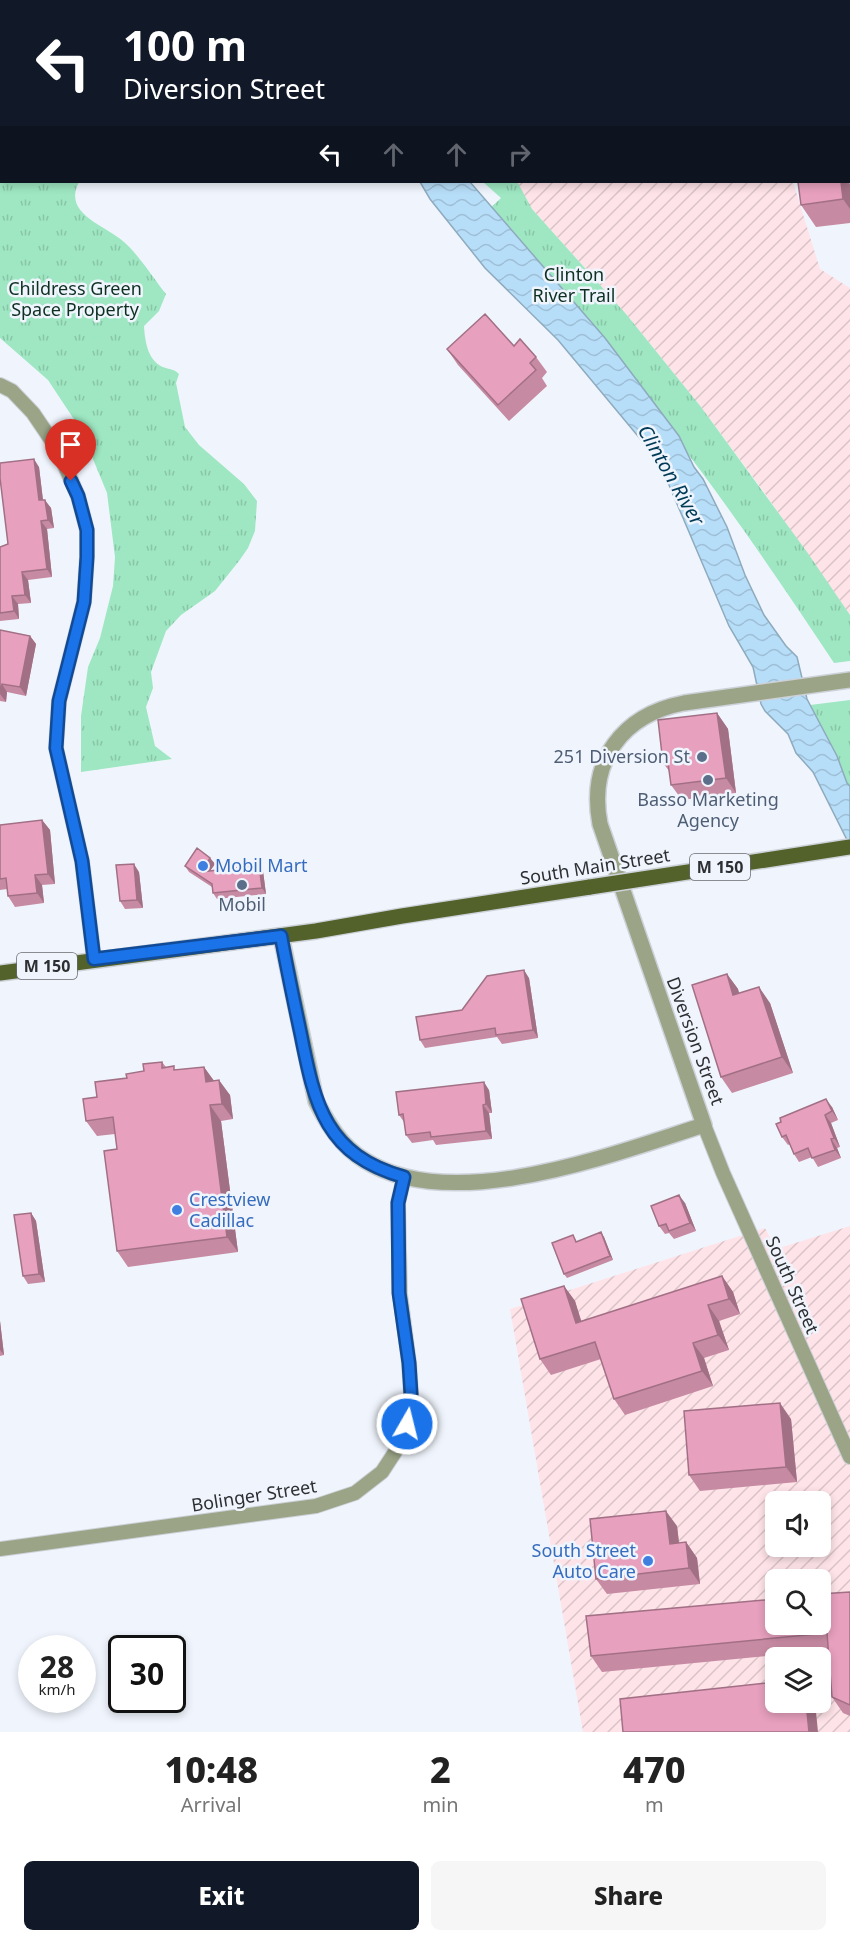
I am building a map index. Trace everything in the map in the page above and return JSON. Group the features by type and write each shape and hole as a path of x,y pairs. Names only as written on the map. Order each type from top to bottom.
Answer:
{"main road":[{"name":"South Main Street","path":"281,936 850,847"},
{"name":"M 150","path":"0,973 281,936"}],"street":[{"path":"0,385 12,391 33,413 58,450 78,496 87,530 84,602 59,701 56,748 82,861 94,959"},
{"name":"Diversion Street","path":"281,936 316,1101 329,1126 351,1151 376,1167 404,1177 455,1183 506,1179 613,1154 704,1125 605,842 600,824 598,781 616,740 643,717 674,705 850,681"},
{"name":"South Street","path":"704,1125 727,1183 850,1457"},
{"name":"Bolinger Street","path":"0,1549 316,1506 355,1493 382,1472 397,1449 404,1432 411,1394 399,1293 398,1203 404,1177"}],"shaded area":[{"path":"518,183 793,183 820,269 850,288 850,615 701,407 626,314 525,199"},
{"path":"850,1226 850,1732 583,1732 510,1309 765,1228 776,1249"}],"green space":[{"name":"Childress Green Space Property","path":"0,183 79,183 75,193 76,202 81,211 124,242 166,294 159,311 144,326 145,339 155,362 179,374 176,383 185,427 199,445 244,484 257,501 255,531 248,548 215,591 181,615 166,631 151,672 153,688 146,707 155,746 172,759 81,772 81,716 88,667 100,638 113,586 115,557 107,493 81,430 48,380 0,338"},
{"name":"Clinton River Trail","path":"484,183 518,183 532,209 626,314 701,407 850,615 850,661 834,663 756,548 675,436 601,345 484,214 501,198"},
{"path":"850,700 850,819 786,708"}],"water":[{"name":"Clinton River","path":"421,183 471,183 605,338 679,436 727,527 745,575 764,615 786,646 797,657 807,699 850,786 850,846 813,772 796,753 788,734 761,704 753,667 729,626 666,478 652,453 558,340 485,268 430,199"}],"building":[{"path":"798,183 841,183 843,199 801,205"},
{"path":"485,314 514,346 520,339 536,357 530,363 536,370 498,405 447,349"},
{"path":"34,459 39,500 45,500 48,520 41,521 47,569 22,572 25,595 12,596 14,611 0,613 0,547 8,544 0,463"},
{"path":"0,630 30,636 20,687 2,684 0,693"},
{"name":"251 Diversion St","path":"717,713 726,778 671,785 668,763 663,763 658,720"},
{"path":"42,820 48,874 35,875 37,893 8,896 6,878 0,879 0,825"},
{"path":"197,848 210,858 201,872 259,865 262,888 213,893 212,884 185,866"},
{"path":"134,864 137,900 120,901 116,865"},
{"path":"524,970 533,1030 496,1035 495,1028 420,1040 416,1017 462,1010 487,976"},
{"path":"727,974 733,995 759,987 782,1057 721,1077 692,985"},
{"name":"Crestview Cadillac","path":"162,1062 162,1068 174,1066 174,1070 204,1067 206,1082 219,1080 222,1104 210,1105 227,1237 117,1251 104,1151 117,1149 113,1117 86,1121 83,1099 97,1097 95,1082 127,1078 126,1074 144,1071 143,1064"},
{"path":"484,1082 486,1104 483,1105 486,1131 431,1137 430,1132 406,1135 403,1114 399,1115 396,1092"},
{"path":"826,1099 832,1111 825,1115 834,1138 831,1139 835,1150 812,1158 808,1148 794,1154 786,1135 782,1137 776,1124 781,1122 780,1118"},
{"path":"679,1195 690,1223 669,1231 666,1224 659,1226 651,1206"},
{"path":"31,1213 39,1274 23,1276 14,1215"},
{"path":"601,1232 610,1256 564,1274 552,1243 573,1235 576,1242"},
{"path":"722,1276 729,1299 708,1305 718,1335 693,1343 702,1371 614,1399 595,1342 540,1359 521,1299 564,1286 576,1323"},
{"path":"780,1403 786,1467 689,1475 684,1411"},
{"path":"666,1511 670,1544 686,1542 689,1568 596,1579 590,1519"},
{"path":"850,1592 850,1705 832,1697 831,1647 828,1647 827,1635 831,1635 831,1593"},
{"path":"765,1600 765,1635 806,1635 591,1656 586,1616"},
{"path":"765,1683 765,1713 807,1713 809,1732 623,1732 620,1699"}],"place":[{"name":"251 Diversion St","path":"702,757"},
{"name":"Basso Marketing Agency","path":"708,780"},
{"name":"Mobil Mart","path":"203,866"},
{"name":"Mobil","path":"242,885"},
{"name":"Crestview Cadillac","path":"177,1210"},
{"name":"South Street Auto Care","path":"648,1561"}],"route":[{"path":"71,481 78,496 87,530 87,557 84,602 59,701 56,748 82,861 94,959 281,936 310,1082 316,1101 329,1126 351,1151 376,1167 404,1177 398,1203 399,1293 411,1394 407,1424"}]}
